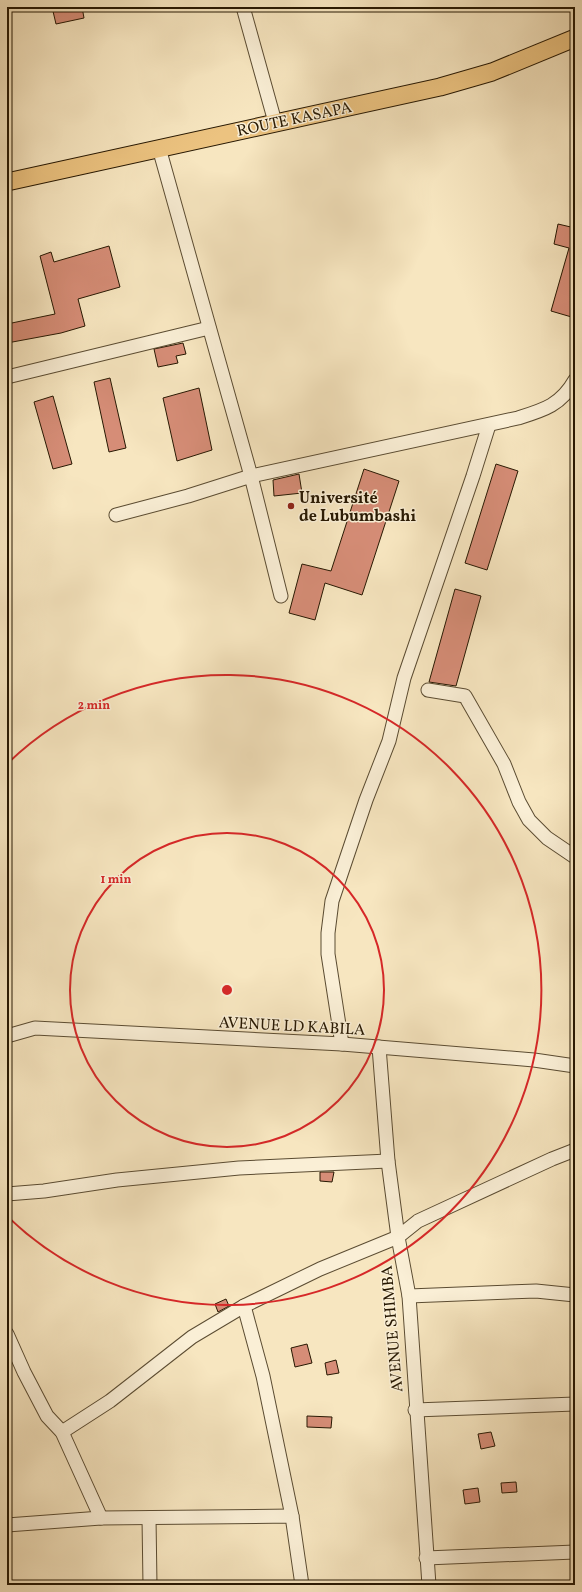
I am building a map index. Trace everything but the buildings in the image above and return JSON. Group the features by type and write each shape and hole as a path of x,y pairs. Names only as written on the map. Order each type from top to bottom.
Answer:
{"main road":[{"name":"ROUTE KASAPA","path":"7,182 440,87 485,74 575,38"}],"street":[{"path":"243,7 275,122"},
{"path":"159,148 251,476 282,596"},
{"path":"7,377 209,328"},
{"path":"116,515 188,496 251,476 518,418 548,408 557,403 569,391 575,380"},
{"path":"342,1044 328,954 328,933 332,901 366,800 390,741 404,678 489,425"},
{"path":"428,690 465,696 504,764 519,802 530,820 546,838 575,857"},
{"name":"AVENUE LD KABILA","path":"7,1036 35,1028 342,1044 575,1066"},
{"name":"AVENUE SHIMBA","path":"379,1047 388,1161 398,1237 409,1296 415,1410 429,1585"},
{"path":"62,1432 110,1401 192,1337 244,1306 320,1270 398,1237 418,1220 575,1150"},
{"path":"7,1194 44,1191 117,1180 239,1168 388,1161"},
{"path":"409,1296 536,1292 575,1295"},
{"path":"244,1306 263,1376 292,1516 302,1585"},
{"path":"7,1334 24,1372 47,1416 62,1432 101,1518"},
{"path":"415,1410 575,1404"},
{"path":"7,1525 101,1518 292,1516"},
{"path":"149,1518 150,1585"},
{"path":"426,1558 575,1552"}],"place":[{"name":"Université de Lubumbashi","path":"291,506"}]}
